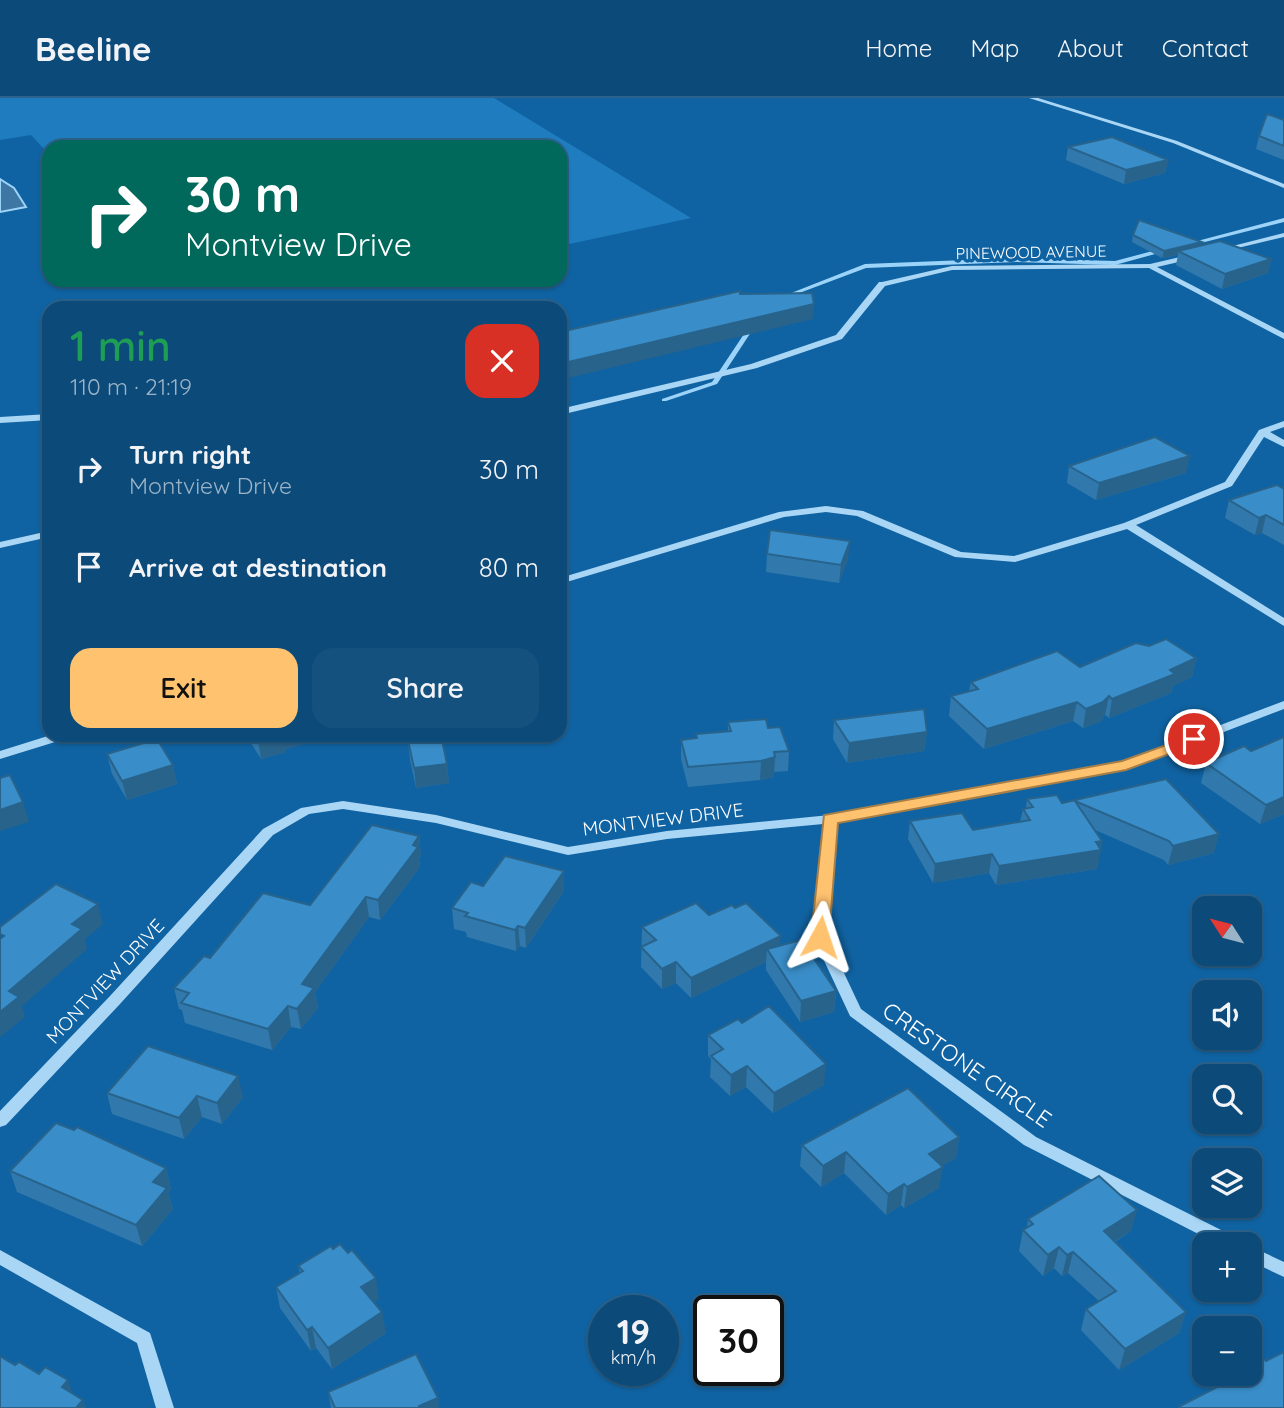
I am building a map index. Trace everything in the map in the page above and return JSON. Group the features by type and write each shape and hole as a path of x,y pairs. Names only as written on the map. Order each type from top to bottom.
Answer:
{"street":[{"path":"1032,98 1175,142 1284,186"},
{"path":"1217,251 1284,235"},
{"name":"PINEWOOD AVENUE","path":"567,410 754,366 839,337 881,284 952,268 1150,267 1204,254"},
{"path":"1150,267 1284,336"},
{"path":"0,420 42,417"},
{"path":"567,579 783,514 826,509 859,513 959,555 1015,559 1128,525 1229,484 1262,432 1284,424"},
{"path":"1262,432 1284,444"},
{"path":"1128,525 1284,622"},
{"path":"0,545 42,536"},
{"name":"MONTVIEW DRIVE","path":"0,1121 268,832 306,811 343,805 436,819 568,851 667,835 830,819 1126,765 1284,705"},
{"path":"0,755 42,742"},
{"name":"CRESTONE CIRCLE","path":"830,819 820,937 855,1013 1030,1141 1209,1232"},
{"path":"0,1257 144,1338 165,1408"},
{"path":"1262,1259 1284,1270"}],"shaded area":[{"path":"0,98 494,98 563,140 42,140 42,147 31,135 0,140"},
{"path":"567,142 691,218 567,245"},
{"path":"0,179 14,188 26,207 0,212"}],"building":[{"path":"1267,114 1284,120 1284,146 1259,136"},
{"path":"1112,137 1168,160 1126,170 1068,147"},
{"path":"1139,220 1202,242 1164,251 1133,235"},
{"path":"1220,241 1271,259 1225,274 1178,251"},
{"path":"740,291 740,294 812,293 814,304 567,362 567,330"},
{"path":"1155,437 1190,456 1099,483 1069,466"},
{"path":"1277,485 1284,489 1284,525 1266,515 1259,518 1229,500"},
{"path":"770,530 850,541 841,565 767,554"},
{"path":"1166,639 1196,658 1170,670 1175,674 1112,699 1109,696 1103,702 1086,709 1077,702 987,729 951,696 978,689 971,682 1057,651 1080,667 1136,643 1149,646"},
{"path":"924,709 927,732 849,743 834,720"},
{"path":"766,719 768,728 780,727 789,751 774,752 775,757 761,761 688,767 681,740 697,738 696,734 731,731 728,722"},
{"path":"1284,737 1284,797 1266,805 1206,763 1244,746 1251,751"},
{"path":"147,742 159,742 173,765 122,781 107,754"},
{"path":"408,742 442,742 447,764 414,768"},
{"path":"10,775 23,802 0,810 0,778"},
{"path":"1166,779 1219,834 1173,846 1169,841 1075,801 1102,841 1096,842 1101,850 999,866 992,854 935,864 910,821 962,813 973,830 1030,820 1023,809 1033,807 1027,799 1057,795 1062,803"},
{"path":"372,825 419,836 413,845 418,847 378,900 366,897 302,984 314,988 297,1009 288,1006 268,1029 181,1003 189,993 174,988 204,956 210,958 263,893 310,905"},
{"path":"505,856 564,871 525,928 518,926 515,930 465,916 468,913 452,908 471,882 483,886"},
{"path":"56,884 98,904 72,924 82,929 9,991 19,997 0,1012 0,939 4,936 0,934 0,927"},
{"path":"696,903 709,915 732,905 735,908 746,903 781,936 691,978 676,962 662,969 641,947 656,940 642,927"},
{"path":"801,940 836,991 801,1001 767,949"},
{"path":"769,1006 826,1064 774,1093 747,1066 731,1075 711,1056 723,1049 708,1035 738,1019 742,1023"},
{"path":"148,1046 238,1076 217,1103 197,1096 179,1118 107,1093"},
{"path":"908,1088 959,1137 929,1154 943,1167 907,1187 904,1184 888,1194 846,1152 823,1166 802,1145"},
{"path":"56,1123 74,1130 77,1127 166,1168 153,1182 167,1188 136,1225 10,1171"},
{"path":"1099,1176 1137,1210 1104,1231 1186,1312 1125,1349 1086,1309 1116,1291 1073,1252 1067,1255 1059,1247 1048,1255 1023,1230 1033,1224 1028,1219"},
{"path":"340,1244 348,1253 352,1250 376,1278 361,1287 382,1312 328,1348 312,1327 307,1330 276,1287 303,1271 298,1266 331,1246 333,1249"},
{"path":"1284,1352 1284,1408 1181,1408 1180,1406 1219,1386 1262,1386 1262,1357 1266,1361"},
{"path":"416,1354 438,1398 419,1406 420,1408 335,1408 328,1392"},
{"path":"0,1356 15,1365 19,1362 39,1374 45,1367 68,1380 62,1387 83,1400 76,1408 0,1408"}],"waterway":[{"path":"1189,244 1284,220"},
{"path":"784,297 865,266 1016,260 1115,263 1164,250"},
{"path":"664,400 715,383 752,326"}],"route":[{"path":"820,937 830,819 1126,765 1194,739"}]}
